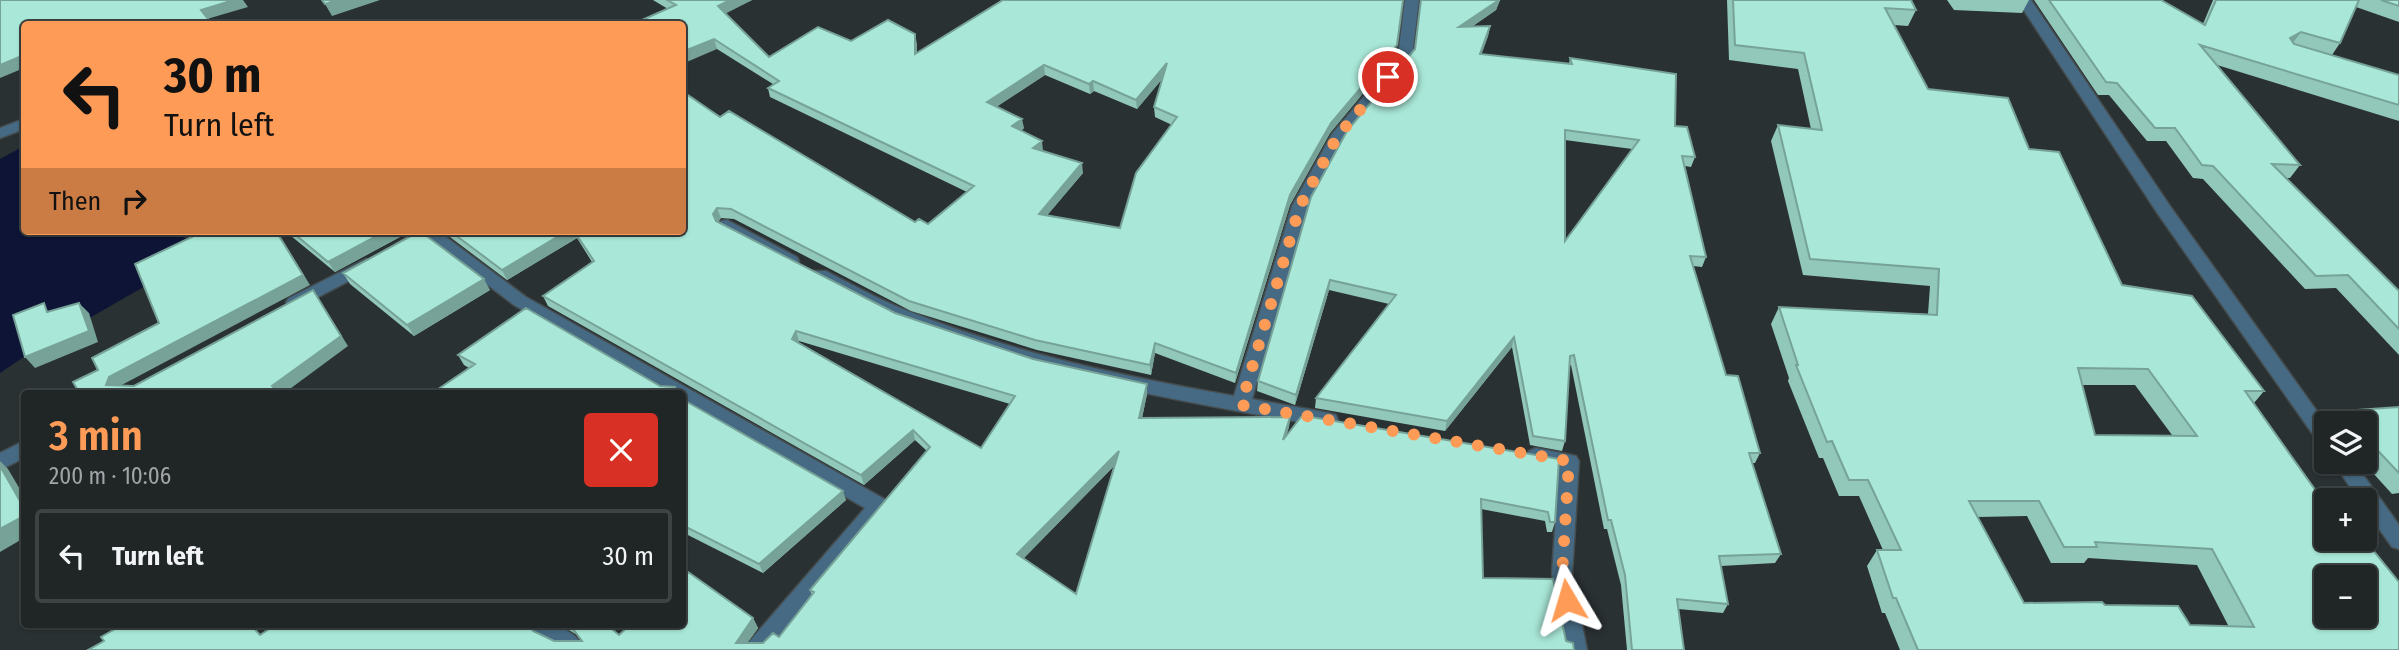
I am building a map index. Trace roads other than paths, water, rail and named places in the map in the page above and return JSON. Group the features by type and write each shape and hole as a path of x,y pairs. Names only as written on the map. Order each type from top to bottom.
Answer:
{"street":[{"path":"1241,405 1300,206 1337,137 1405,57 1412,0"},
{"path":"2024,0 2164,210 2314,421"},
{"path":"0,133 21,125"},
{"path":"727,225 904,317 1035,359 1241,405 1347,423"},
{"path":"274,313 421,235"},
{"path":"431,235 520,301 675,390"},
{"path":"686,396 879,506 753,650"},
{"path":"0,462 21,451"},
{"path":"1517,452 1569,461 1562,575 1576,650"},
{"path":"2352,474 2399,541"},
{"path":"546,628 574,650"}],"water":[{"path":"21,148 21,235 180,235 206,251 34,350 0,373 0,159"}]}
